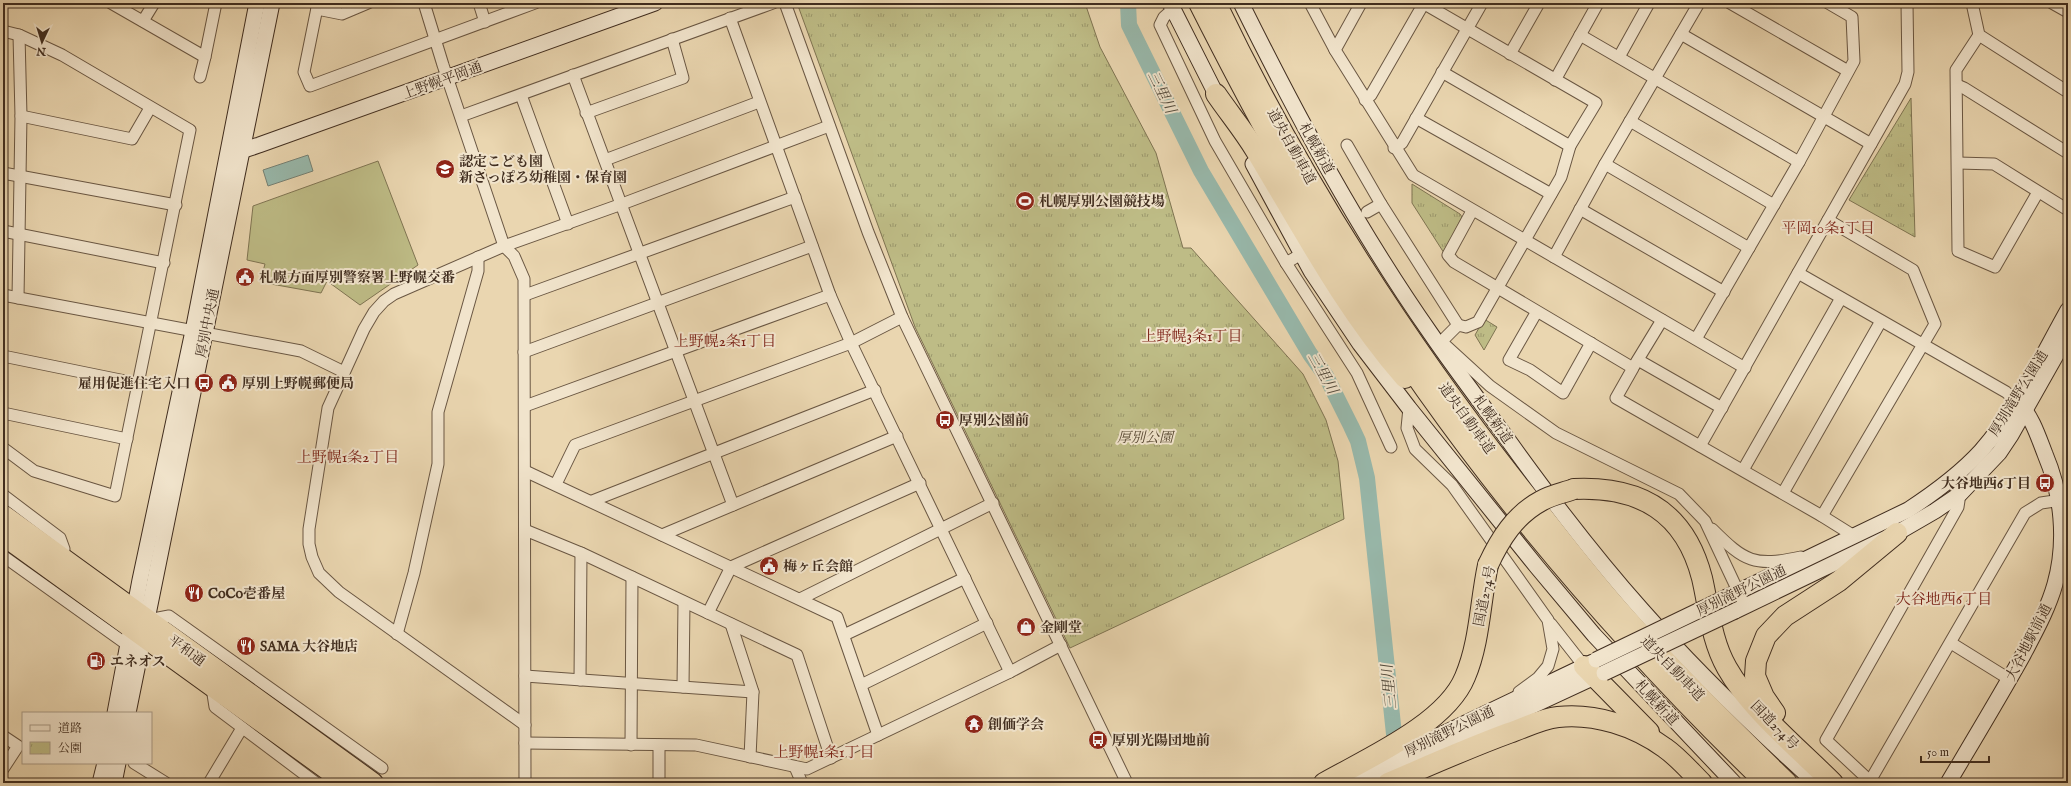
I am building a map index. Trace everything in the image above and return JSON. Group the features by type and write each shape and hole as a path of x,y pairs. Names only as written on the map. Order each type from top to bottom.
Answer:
{"highway":[{"name":"道央自動車道","path":"1199,3 1264,131 1350,277 1480,464 1537,537 1617,631 1717,735 1766,783"},
{"name":"道央自動車道","path":"1216,3 1273,112 1366,272 1421,354 1494,456 1626,618 1741,738 1787,783"},
{"path":"1216,94 1255,150 1332,280 1376,343 1480,464"},
{"name":"国道274号","path":"1337,780 1417,730 1458,692 1465,677 1478,626 1482,593 1488,565 1500,540 1514,522 1542,500 1574,489 1597,488 1633,495 1669,517 1682,533 1697,562 1708,614 1717,645 1726,667 1749,698 1833,783"},
{"name":"平和通","path":"3,515 62,558 137,629 212,688 361,778"},
{"path":"1802,752 1764,697 1755,676 1756,662 1760,649 1766,636 1785,616 1839,581 1897,533"},
{"name":"平和通","path":"3,535 137,629 361,778"},
{"path":"1595,669 1665,748 1702,783"},
{"path":"1388,783 1424,755 1543,720 1560,717 1591,718 1632,728 1665,748"}],"street":[{"path":"112,3 205,57"},
{"path":"143,22 154,3"},
{"path":"200,78 216,3"},
{"name":"厚別中央通","path":"115,712 137,629 199,332 234,150 257,3"},
{"name":"厚別中央通","path":"234,150 272,3"},
{"path":"368,3 342,14 317,6 304,72 310,86 535,3"},
{"path":"424,3 504,246 514,256 522,271 525,294 525,783"},
{"path":"479,3 485,22"},
{"name":"上野幌平岡通","path":"234,150 449,78 654,3"},
{"path":"461,116 521,96 573,75 773,3"},
{"path":"785,3 829,126 902,317 1127,783"},
{"name":"札幌新道","path":"1241,3 1316,147 1370,240 1435,337 1561,513 1622,587 1687,659 1766,738 1816,783"},
{"path":"1310,3 1335,50 1394,148 1413,175 1472,211 1525,240 1745,368"},
{"path":"1335,50 1361,3"},
{"path":"1365,100 1371,95 1423,3 1596,103 1570,146 1561,177 1478,322 1466,327 1458,325 1435,337 1490,386 1556,432 1679,494 1731,548 1747,557 1763,563 1775,563 1824,550"},
{"path":"1394,148 1402,143 1482,3"},
{"path":"1510,54 1539,3"},
{"path":"1555,80 1598,3"},
{"path":"1619,57 1649,3"},
{"path":"1554,257 1605,164 1699,3"},
{"path":"1730,3 1848,71"},
{"path":"1696,339 1799,162 1854,61 1852,17 1843,7 1828,3"},
{"path":"1700,446 1905,84 1908,72 1907,3"},
{"path":"1972,3 1979,34 2068,92"},
{"path":"2052,3 2068,12"},
{"path":"1172,6 1160,25 1215,141 1286,263 1357,373 1391,447"},
{"name":"札幌新道","path":"1172,6 1216,94 1311,271 1360,344 1409,408 1537,567 1594,635 1734,783"},
{"path":"730,18 759,102 830,294 852,343 1010,672"},
{"path":"3,31 19,35 62,55 150,108 190,130 140,384 115,496 34,471 3,448"},
{"path":"1681,34 1871,144"},
{"path":"1979,34 1956,70 1958,252 1995,267 2038,192"},
{"path":"18,298 20,176 19,35"},
{"path":"1580,35 1799,162"},
{"path":"586,114 683,78 672,39"},
{"path":"1442,72 1570,146"},
{"path":"573,75 586,114 622,204 675,352 733,505"},
{"path":"1957,85 2068,153"},
{"path":"521,96 568,224"},
{"path":"605,160 759,102"},
{"path":"20,116 132,139 150,108"},
{"path":"1416,118 1551,194"},
{"path":"1630,121 1774,205"},
{"path":"525,725 327,583 319,573 312,557 309,529 328,408 364,329 374,312 384,301 394,294 478,257 504,246 568,224 829,126"},
{"path":"1347,145 1381,204 1458,325"},
{"path":"1958,163 1994,164 2068,210"},
{"path":"1605,164 1749,248"},
{"path":"3,173 176,205"},
{"path":"525,294 795,197"},
{"path":"1367,212 1381,204"},
{"path":"1580,209 1724,292"},
{"path":"1472,211 1448,255 1454,262 1536,313 1591,343 1722,408"},
{"path":"1822,516 1935,324 1913,270 1828,220"},
{"path":"3,231 164,263"},
{"path":"524,352 812,246"},
{"path":"1286,263 1298,256"},
{"path":"397,634 414,573 438,464 438,412 478,270 478,257"},
{"path":"1798,273 1923,346 2006,392 2021,405"},
{"path":"525,406 830,294"},
{"path":"3,295 300,351 344,372"},
{"path":"1743,470 1841,298"},
{"name":"厚別滝野公園通","path":"1366,783 1595,669 1736,601 1897,533 1936,511 1960,494 1998,453 2011,435 2021,405 2068,310"},
{"path":"1536,313 1509,360 1530,370 1563,393 1591,343"},
{"path":"556,484 575,445 852,343 902,317"},
{"path":"1662,320 1616,398 1783,493 1854,536"},
{"path":"1783,493 1881,321"},
{"name":"厚別滝野公園通","path":"1736,601 1824,550 1908,510 1945,484 1982,450 2021,405 2068,334"},
{"path":"3,356 140,384"},
{"path":"592,501 875,390"},
{"name":"大谷地駅前通","path":"1948,783 2009,679 2044,615 2055,583 2061,548 2064,499 2021,405"},
{"path":"1409,408 1408,428 1415,449 1452,485 1548,620 1595,669"},
{"path":"3,413 127,439"},
{"path":"662,534 897,436"},
{"path":"525,471 556,484 838,617 878,735"},
{"path":"708,613 731,567 920,483"},
{"path":"1960,494 1958,507 1826,740 1871,782 2025,513 2041,503 2064,499"},
{"path":"3,495 60,538 64,549 62,558"},
{"path":"800,599 993,504"},
{"path":"1705,521 1736,601"},
{"path":"524,530 581,553 797,655 830,758"},
{"path":"580,680 581,553"},
{"path":"3,556 137,629"},
{"path":"631,745 632,577"},
{"path":"844,635 965,578"},
{"path":"683,688 684,602"},
{"path":"1492,710 1538,678 1548,666 1552,649 1548,620"},
{"path":"861,685 987,623"},
{"path":"731,624 753,692 750,757"},
{"name":"厚別中央通","path":"128,712 137,629"},
{"path":"1951,643 2009,679"},
{"path":"525,743 696,745 807,769 1010,672 1061,645"},
{"name":"厚別滝野公園通","path":"1337,780 1424,755 1492,710 1595,669"},
{"path":"525,676 753,692"},
{"path":"212,688 215,707 316,783"},
{"path":"209,783 242,728"},
{"path":"3,736 18,746 3,770"},
{"path":"659,783 660,745"},
{"path":"100,783 105,764"},
{"path":"114,783 118,764"},
{"path":"136,764 166,783"},
{"path":"795,767 802,783"}],"green space":[{"name":"厚別公園","path":"797,3 1085,3 1100,47 1156,153 1183,248 1191,248 1303,374 1326,420 1338,461 1344,519 1070,648 915,327"},
{"path":"1911,98 1915,237 1849,200"},
{"path":"378,161 418,265 360,305 327,281 321,293 260,282 265,264 247,260 253,206"},
{"path":"1412,184 1460,214 1462,217 1444,253 1412,203"},
{"path":"1484,319 1497,327 1484,350 1475,335"}],"shaded area":[{"path":"308,155 313,171 268,186 263,170"}],"waterway":[{"name":"三里川","path":"1128,3 1129,25 1201,171 1310,354 1326,376 1358,441 1367,478 1396,753"}],"place":[{"name":"認定こども園 新さっぽろ幼稚園・保育園","path":"445,169"},
{"name":"札幌厚別公園競技場","path":"1025,201"},
{"name":"札幌方面厚別警察署上野幌交番","path":"245,277"},
{"name":"雇用促進住宅入口","path":"204,383"},
{"name":"厚別上野幌郵便局","path":"228,383"},
{"name":"厚別公園前","path":"945,420"},
{"name":"大谷地西6丁目","path":"2045,483"},
{"name":"梅ヶ丘会館","path":"769,566"},
{"name":"CoCo壱番屋","path":"194,593"},
{"name":"金剛堂","path":"1026,627"},
{"name":"SAMA 大谷地店","path":"246,646"},
{"name":"エネオス","path":"96,661"},
{"name":"創価学会","path":"974,724"},
{"name":"厚別光陽団地前","path":"1098,740"}],"district":[{"name":"平岡10条1丁目","path":"1828,228"},
{"name":"上野幌3条1丁目","path":"1192,336"},
{"name":"上野幌2条1丁目","path":"725,341"},
{"name":"上野幌1条2丁目","path":"348,457"},
{"name":"大谷地西6丁目","path":"1944,599"},
{"name":"上野幌1条1丁目","path":"824,752"}]}
